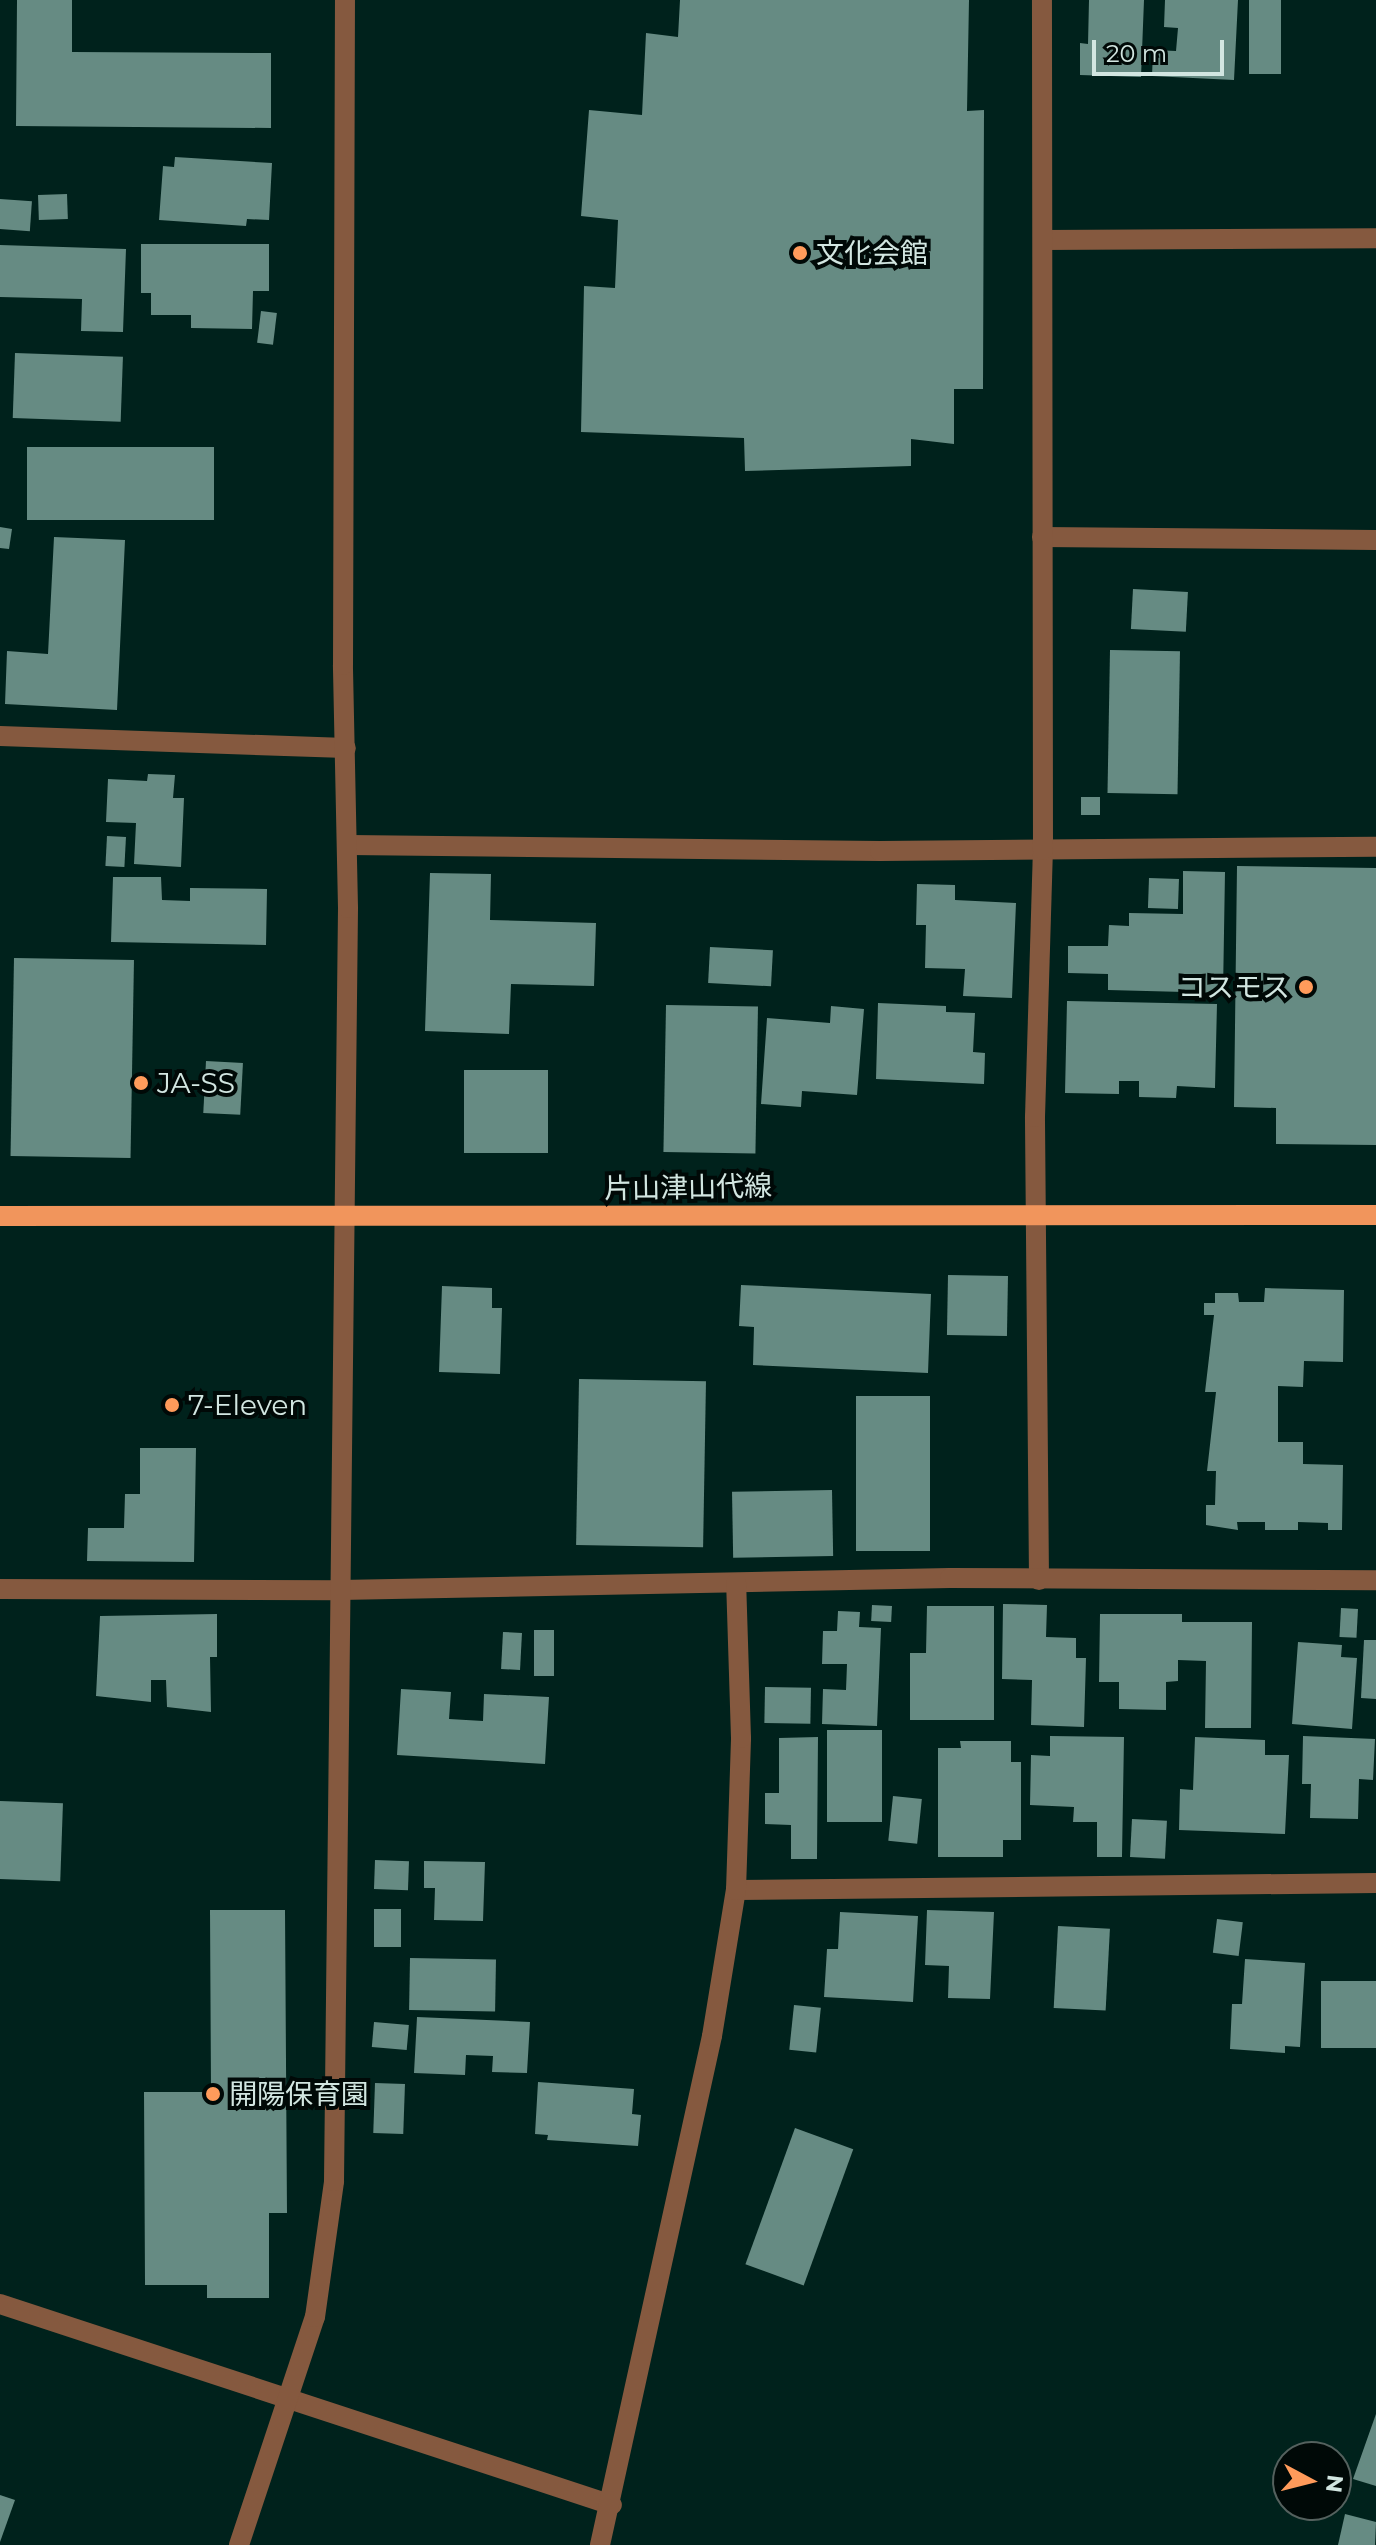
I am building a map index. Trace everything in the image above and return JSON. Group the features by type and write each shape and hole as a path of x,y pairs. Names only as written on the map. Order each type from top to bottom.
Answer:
{"main road":[{"name":"片山津山代線","path":"0,1216 344,1219 1036,1212 1376,1215"}],"street":[{"path":"239,2545 292,2398 315,2317 334,2181 349,845 346,748 345,0"},
{"path":"1039,1580 1036,1212 1043,850 1042,0"},
{"path":"1043,240 1376,238"},
{"path":"1042,537 1376,540"},
{"path":"0,736 346,748"},
{"path":"349,845 1043,850 1376,847"},
{"path":"0,1589 340,1590 1039,1580 1376,1580"},
{"path":"600,2545 612,2505 712,2036 736,1890 741,1738 736,1583"},
{"path":"736,1890 1376,1883"},
{"path":"0,2304 612,2505"}],"building":[{"path":"17,0 72,0 72,52 271,53 271,128 16,126"},
{"name":"文化会館","path":"680,0 969,0 967,111 984,110 983,389 954,389 954,444 911,439 911,466 745,471 744,438 581,432 584,286 615,288 618,220 581,216 589,110 642,115 646,33 678,37"},
{"path":"1089,0 1144,0 1141,77 1080,75 1080,43 1088,44"},
{"path":"1165,0 1238,0 1234,80 1152,76 1153,50 1176,51 1178,28 1164,27"},
{"path":"1249,0 1281,0 1281,74 1249,74"},
{"path":"175,157 272,163 269,220 247,219 246,226 159,220 163,166 174,167"},
{"path":"67,194 68,219 39,220 38,195"},
{"path":"0,199 32,201 30,231 0,229"},
{"path":"141,244 269,244 269,291 253,291 252,329 191,328 191,315 151,315 151,293 141,293"},
{"path":"0,245 126,249 123,332 81,331 82,299 0,297"},
{"path":"261,311 277,313 273,345 257,343"},
{"path":"15,353 123,357 121,422 13,418"},
{"path":"27,447 214,447 214,520 27,520"},
{"path":"0,527 12,529 9,549 0,548"},
{"path":"54,537 125,540 117,710 5,704 7,651 48,654"},
{"path":"1133,589 1188,592 1186,632 1131,629"},
{"path":"1110,650 1180,651 1177,794 1108,793"},
{"path":"148,774 175,775 173,798 184,798 181,867 134,864 136,823 106,822 108,779 147,781"},
{"path":"1081,797 1100,797 1100,815 1081,815"},
{"path":"107,836 126,837 124,867 105,866"},
{"name":"コスモス","path":"1237,866 1376,868 1376,1145 1276,1144 1276,1108 1234,1107"},
{"path":"1183,871 1225,872 1223,993 1108,990 1108,974 1068,973 1068,946 1108,946 1109,925 1129,926 1129,913 1183,914"},
{"path":"430,873 491,874 490,920 596,923 594,986 511,984 509,1034 425,1031"},
{"path":"113,877 161,877 162,900 190,901 190,888 267,889 266,945 111,942"},
{"path":"1149,878 1179,879 1178,909 1148,908"},
{"path":"917,884 955,885 955,900 1016,903 1012,998 963,996 965,969 925,968 926,925 916,925"},
{"path":"710,947 773,950 771,986 708,983"},
{"path":"14,958 134,960 131,1158 11,1156"},
{"path":"1067,1001 1217,1004 1215,1088 1177,1086 1176,1098 1139,1097 1139,1081 1119,1081 1119,1094 1065,1093"},
{"path":"878,1003 946,1006 946,1012 975,1013 973,1052 985,1053 984,1084 876,1079"},
{"path":"666,1005 758,1007 755,1154 663,1152"},
{"path":"831,1006 864,1009 857,1095 802,1091 801,1107 761,1104 767,1018 830,1023"},
{"path":"206,1061 243,1063 240,1115 203,1113"},
{"path":"464,1070 548,1070 548,1153 464,1153"},
{"path":"948,1275 1008,1276 1007,1336 947,1335"},
{"path":"741,1285 931,1294 928,1373 753,1365 754,1327 739,1326"},
{"path":"442,1286 492,1288 492,1308 502,1308 500,1374 439,1372"},
{"path":"1265,1288 1344,1290 1343,1362 1304,1361 1303,1387 1278,1386 1278,1442 1303,1442 1303,1464 1343,1465 1342,1530 1328,1530 1328,1523 1298,1522 1298,1530 1265,1530 1265,1522 1237,1522 1238,1530 1206,1525 1206,1505 1215,1505 1216,1471 1207,1471 1216,1392 1205,1392 1214,1315 1204,1315 1204,1303 1215,1303 1215,1293 1238,1293 1239,1302 1264,1302"},
{"path":"579,1379 706,1381 703,1547 576,1545"},
{"path":"856,1396 930,1396 930,1551 856,1551"},
{"path":"140,1448 196,1448 194,1562 87,1561 88,1528 124,1528 125,1494 140,1494"},
{"path":"832,1490 833,1556 733,1558 732,1492"},
{"path":"1003,1604 1047,1605 1046,1637 1076,1638 1076,1658 1086,1658 1084,1727 1031,1725 1032,1680 1002,1679"},
{"path":"872,1605 892,1606 891,1622 871,1621"},
{"path":"927,1606 994,1606 994,1720 910,1720 910,1653 926,1653"},
{"path":"1341,1608 1358,1609 1356,1638 1339,1637"},
{"path":"838,1611 860,1612 859,1627 881,1628 877,1726 822,1724 823,1689 846,1690 847,1664 822,1664 823,1631 837,1631"},
{"path":"217,1614 217,1657 210,1657 211,1712 167,1707 166,1680 151,1680 151,1702 96,1696 100,1616"},
{"path":"1100,1614 1182,1614 1182,1622 1252,1622 1251,1728 1205,1728 1206,1661 1178,1660 1178,1681 1166,1682 1166,1710 1119,1709 1119,1682 1099,1682"},
{"path":"534,1630 554,1630 554,1676 534,1676"},
{"path":"503,1632 522,1633 520,1670 501,1669"},
{"path":"1364,1640 1376,1640 1376,1699 1361,1698"},
{"path":"1298,1642 1342,1645 1341,1657 1357,1658 1352,1729 1292,1724"},
{"path":"765,1687 811,1688 810,1724 764,1723"},
{"path":"401,1689 451,1692 449,1719 483,1721 484,1694 549,1697 545,1764 397,1755"},
{"path":"827,1730 882,1730 882,1822 827,1822"},
{"path":"1050,1736 1124,1737 1122,1857 1097,1857 1097,1822 1073,1822 1074,1807 1030,1805 1031,1755 1050,1756"},
{"path":"1303,1736 1375,1739 1373,1780 1359,1779 1358,1819 1310,1818 1311,1784 1302,1784"},
{"path":"818,1737 817,1859 791,1859 791,1825 765,1824 765,1793 779,1793 779,1738"},
{"path":"1195,1737 1265,1740 1265,1755 1289,1755 1285,1834 1179,1830 1180,1789 1193,1790"},
{"path":"960,1741 1011,1741 1011,1762 1021,1762 1021,1840 1003,1840 1003,1857 938,1857 938,1748 961,1748"},
{"path":"893,1796 922,1799 917,1844 888,1841"},
{"path":"0,1801 63,1803 60,1881 0,1879"},
{"path":"1132,1819 1167,1821 1165,1859 1130,1857"},
{"path":"375,1860 409,1861 408,1890 374,1889"},
{"path":"424,1861 485,1862 483,1921 434,1920 435,1888 424,1888"},
{"path":"374,1909 401,1909 401,1947 374,1947"},
{"path":"210,1910 285,1910 287,2213 269,2213 269,2298 207,2298 207,2285 145,2285 144,2092 211,2092"},
{"path":"927,1910 994,1912 990,1999 948,1998 949,1966 925,1965"},
{"path":"840,1912 918,1916 913,2002 824,1997 827,1949 838,1949"},
{"path":"1217,1919 1243,1922 1239,1956 1213,1953"},
{"path":"1058,1926 1110,1929 1106,2011 1054,2008"},
{"path":"410,1958 496,1960 495,2011 409,2010"},
{"path":"1245,1959 1305,1963 1300,2047 1285,2046 1285,2053 1230,2049 1232,2004 1242,2004"},
{"path":"1321,1981 1376,1981 1376,2048 1321,2048"},
{"path":"794,2005 821,2008 816,2053 789,2050"},
{"path":"417,2017 530,2022 527,2073 492,2072 493,2056 466,2055 465,2075 414,2073"},
{"path":"374,2022 409,2025 407,2050 372,2047"},
{"path":"538,2082 634,2089 632,2114 641,2115 638,2146 547,2140 548,2135 535,2134"},
{"path":"375,2083 405,2084 403,2134 373,2133"},
{"path":"795,2128 853,2149 804,2285 745,2264"},
{"path":"1376,2414 1376,2486 1353,2479"},
{"path":"0,2495 15,2500 0,2542"},
{"path":"1352,2516 1376,2522 1375,2545 1338,2545 1343,2521 1352,2521"}],"place":[{"name":"文化会館","path":"800,253"},
{"name":"コスモス","path":"1306,987"},
{"name":"JA-SS","path":"141,1083"},
{"name":"7-Eleven","path":"172,1405"},
{"name":"開陽保育園","path":"213,2094"}]}
